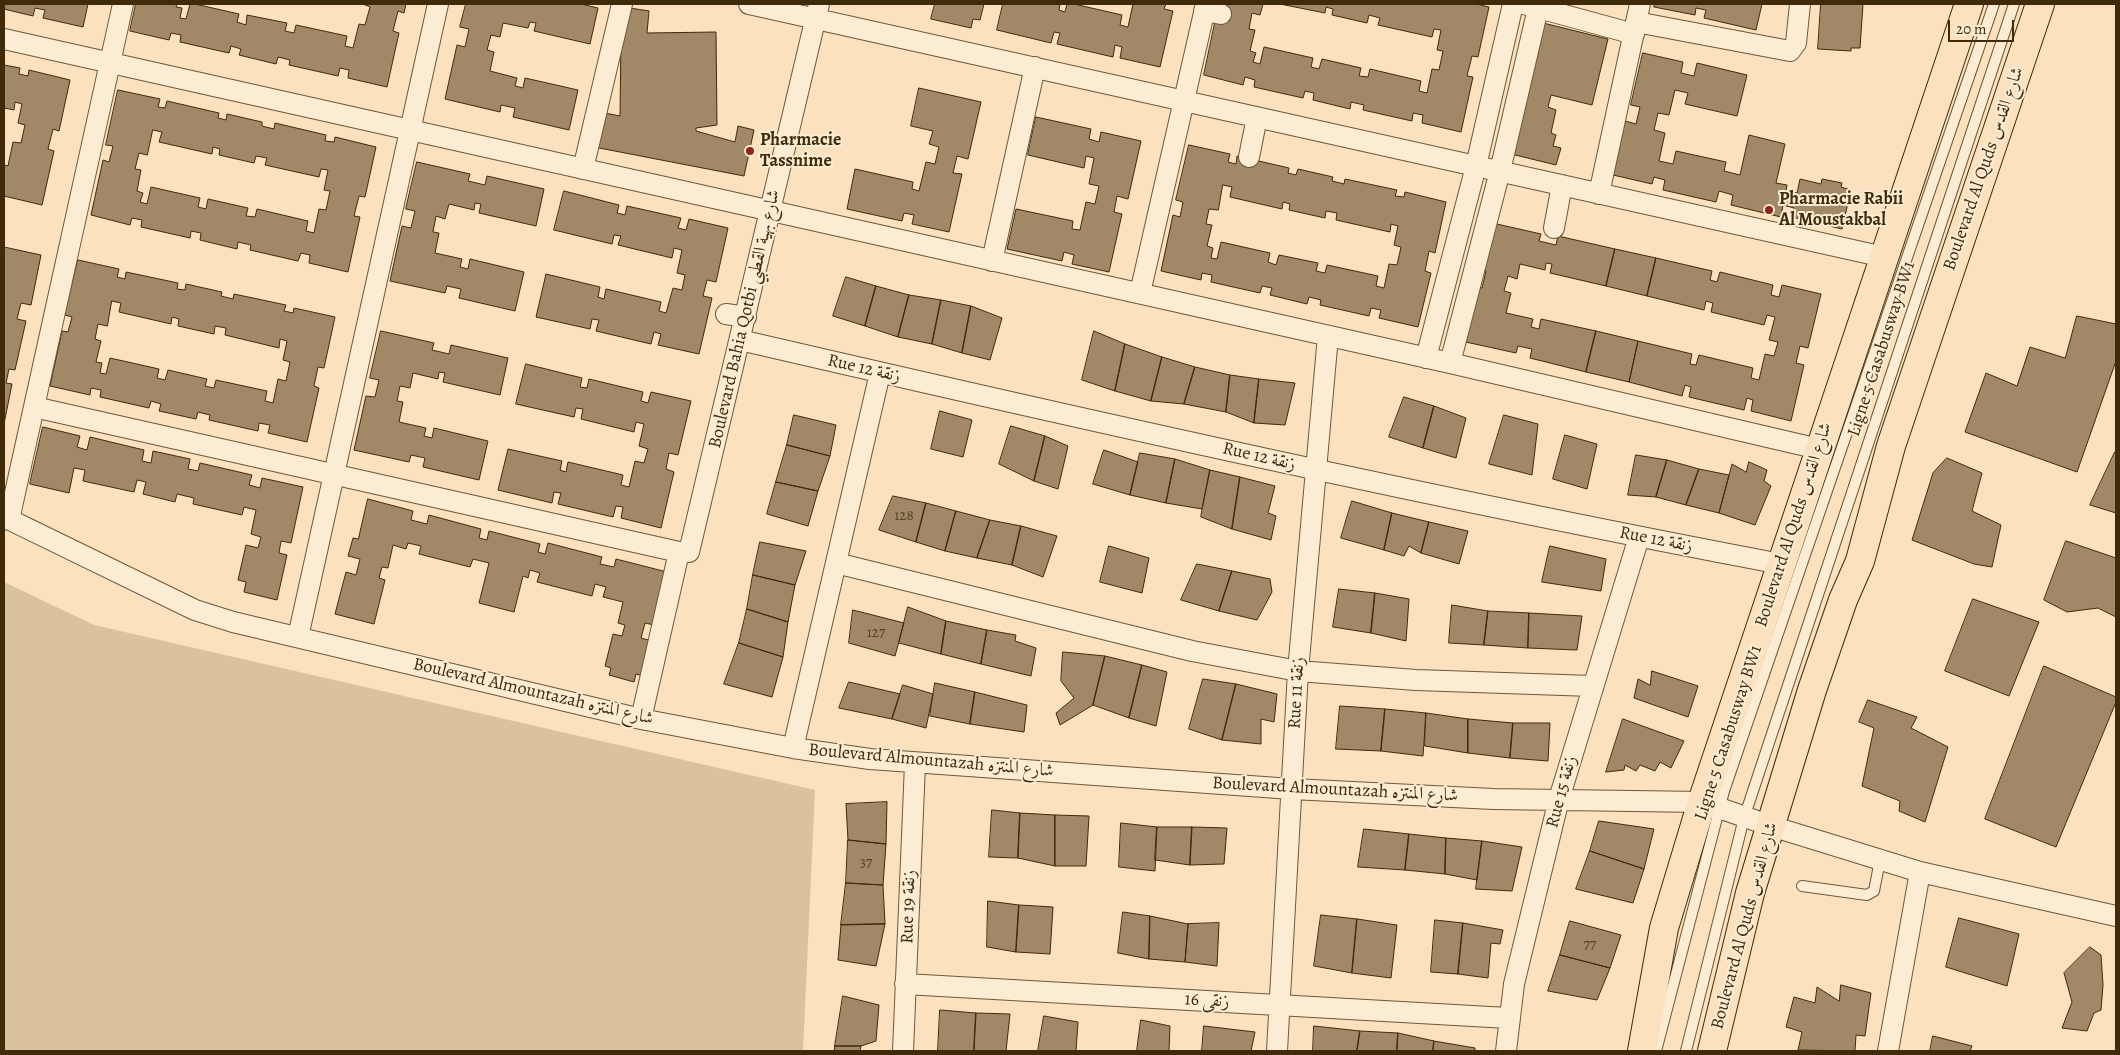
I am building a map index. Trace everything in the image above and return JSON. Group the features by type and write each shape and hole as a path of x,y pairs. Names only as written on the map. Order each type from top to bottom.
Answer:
{"main road":[{"name":"Boulevard Al Quds شارع القدس","path":"1642,1051 1664,928 1711,805 1781,564 1969,4"},
{"name":"Boulevard Al Quds شارع القدس","path":"1712,1051 1732,960 1815,681 1843,600 1860,561 1891,446 2040,4"}],"street":[{"path":"7,518 34,407 123,4"},
{"path":"298,637 332,476 438,4"},
{"path":"583,169 622,4"},
{"path":"750,4 817,11 1035,67 1884,258"},
{"path":"1426,358 1476,166 1513,4"},
{"path":"1450,363 1500,171 1533,5 1636,14 1790,51 1796,43 1800,4"},
{"path":"1140,294 1184,100 1210,10"},
{"name":"Boulevard Bahia Qotbi شارع بهية القطبي","path":"641,719 740,340 736,315 770,211 817,11"},
{"path":"1599,194 1636,14"},
{"path":"4,39 1450,363 1819,449"},
{"path":"992,261 1035,67"},
{"path":"1249,158 1257,117"},
{"path":"1554,228 1562,186"},
{"name":"Rue 11 زنقة","path":"1277,1051 1298,671 1314,469 1328,336"},
{"name":"Rue 12 زنقة","path":"740,340 1314,469 1639,537 1781,564"},
{"path":"793,748 880,373"},
{"path":"34,407 332,476 685,550"},
{"name":"Boulevard Almountazah شارع المنتزه","path":"7,518 195,610 233,622 641,719 793,748 915,764 1292,788 1493,799 1559,799 1711,805 1744,818 1920,872 2116,916"},
{"name":"Rue 15 زنقة","path":"1506,1051 1508,1018 1514,984 1559,799 1639,537"},
{"path":"836,563 1192,652 1298,671 1416,680 1592,686"},
{"name":"Rue 19 زنقة","path":"903,1051 915,764"},
{"path":"1888,1051 1920,872"},
{"name":"زنقى 16","path":"906,984 1508,1018"}],"lane":[{"name":"Ligne 5 Casabusway BW1","path":"1656,1051 1711,805 1724,791 1994,4"},
{"name":"Ligne 5 Casabusway BW1","path":"1686,1051 1744,818 2014,4"},
{"path":"1802,886 1867,896 1874,891 1880,860"}],"shaded area":[{"path":"4,582 94,625 815,790 803,1051 4,1051"}],"building":[{"path":"4,4 88,4 83,27 43,18 45,10 35,8 33,16 4,9"},
{"path":"136,4 177,4 176,7 182,8 180,18 186,19 190,4 195,4 239,14 237,22 246,25 247,15 287,23 285,31 294,33 296,25 347,36 345,46 353,48 359,24 365,25 370,7 363,4 406,4 404,13 398,11 393,31 399,33 387,87 348,78 349,70 340,68 338,76 289,65 290,60 278,57 276,64 239,55 241,49 231,46 229,53 180,42 181,35 171,33 169,40 130,31"},
{"path":"466,4 581,4 598,8 590,44 534,31 536,23 530,22 528,28 503,23 500,37 491,35 487,50 494,52 490,71 517,78 515,86 523,88 525,78 578,90 569,130 513,117 515,108 501,105 500,112 445,99 457,45 465,47 469,29 460,27"},
{"path":"935,4 984,4 980,20 973,19 971,28 931,19"},
{"path":"1003,4 1060,4 1059,10 1065,12 1067,4 1074,4 1122,15 1120,25 1128,27 1133,4 1166,4 1164,9 1173,11 1160,67 1120,58 1122,47 1115,45 1113,57 1057,44 1060,33 1054,32 1051,43 997,30"},
{"path":"1219,4 1263,4 1260,15 1252,13 1249,29 1255,30 1250,51 1256,53 1253,62 1260,64 1264,47 1313,58 1311,67 1319,69 1322,59 1361,68 1359,76 1368,77 1370,69 1421,81 1419,91 1427,93 1432,69 1439,70 1443,51 1437,50 1441,30 1434,29 1432,37 1378,25 1380,18 1369,15 1367,23 1332,15 1333,9 1326,7 1325,13 1280,4 1476,4 1489,7 1478,57 1472,56 1467,76 1473,77 1461,132 1422,123 1423,115 1413,113 1412,121 1363,110 1364,105 1351,102 1350,109 1313,100 1314,93 1305,91 1303,98 1254,87 1255,80 1245,77 1243,85 1204,75"},
{"path":"1655,4 1762,4 1756,30 1704,18 1706,10 1696,8 1695,15 1654,7"},
{"path":"1821,4 1863,4 1860,48 1851,48 1851,51 1818,49"},
{"path":"630,8 649,11 647,33 716,32 717,125 696,128 696,131 735,142 738,126 754,130 744,176 594,147 600,112 620,116 621,38"},
{"path":"1539,22 1608,39 1592,105 1551,95 1548,107 1556,110 1551,133 1556,135 1553,146 1561,148 1556,165 1507,153"},
{"path":"1643,53 1683,62 1681,73 1694,76 1697,63 1747,75 1737,116 1685,104 1688,93 1675,90 1669,115 1658,113 1654,130 1665,133 1659,161 1673,164 1676,151 1726,162 1724,171 1740,175 1749,135 1785,144 1776,183 1787,185 1786,191 1797,193 1800,179 1821,184 1822,179 1842,183 1841,187 1851,190 1842,229 1792,217 1794,208 1783,205 1781,217 1731,205 1733,195 1719,191 1716,202 1663,190 1665,180 1654,177 1652,184 1613,175 1625,121 1636,124 1640,107 1631,105"},
{"path":"4,65 20,68 19,74 28,76 29,70 70,80 59,131 53,129 48,149 54,151 42,205 4,196 4,165 8,166 13,142 21,143 25,125 18,123 22,104 15,102 14,110 4,108"},
{"path":"919,88 981,102 968,159 957,156 953,173 962,174 949,232 912,224 914,215 904,213 902,221 847,209 855,169 913,182 912,189 919,191 926,162 935,164 939,147 929,144 933,131 911,126"},
{"path":"118,90 160,99 158,107 165,108 167,101 219,113 218,118 226,120 227,114 262,122 262,126 274,129 275,123 326,135 325,141 334,142 335,137 376,147 365,197 359,196 354,216 360,217 348,272 309,263 310,255 301,253 298,261 250,250 251,245 238,242 237,249 200,240 201,233 191,231 190,238 141,227 142,220 132,218 130,225 91,215 103,160 109,162 113,146 106,145","holes":["153,130 162,132 159,142 212,154 213,147 220,149 219,155 254,163 256,156 267,158 265,165 319,177 321,169 328,170 324,190 330,191 326,210 319,209 314,233 306,231 308,221 257,209 255,217 246,216 248,208 208,199 206,209 198,207 200,198 151,187 147,204 140,202 143,193 137,191 141,170 135,169 139,153 147,155"]},
{"path":"1036,117 1091,129 1089,139 1099,142 1101,132 1141,141 1128,199 1117,196 1114,212 1122,214 1109,272 1072,264 1074,255 1064,252 1062,261 1007,249 1016,209 1073,221 1072,229 1080,230 1086,202 1095,204 1099,186 1089,184 1094,158 1086,156 1084,168 1028,155"},
{"path":"1189,145 1230,154 1228,162 1236,164 1237,156 1289,168 1288,173 1296,175 1298,169 1333,177 1332,181 1344,184 1345,179 1397,190 1395,196 1404,197 1405,192 1446,202 1435,253 1429,251 1425,271 1431,273 1418,327 1379,318 1381,310 1371,308 1369,316 1320,305 1321,300 1309,297 1307,304 1270,295 1272,288 1262,286 1260,293 1211,282 1212,275 1202,273 1201,280 1161,271 1173,215 1180,217 1183,202 1176,200","holes":["1223,185 1232,187 1230,197 1282,209 1283,202 1290,204 1289,210 1325,218 1326,211 1337,213 1336,220 1390,232 1391,224 1398,226 1394,245 1401,247 1397,265 1389,264 1384,288 1376,286 1378,276 1327,265 1325,273 1316,271 1318,263 1279,255 1276,265 1268,262 1270,253 1221,242 1217,259 1211,258 1213,248 1207,246 1212,225 1206,224 1209,209 1218,210"]},
{"path":"417,162 470,174 468,181 485,185 487,176 544,189 536,226 479,213 481,204 475,203 474,210 449,204 445,219 436,216 433,232 439,233 435,253 462,259 460,267 468,269 470,259 524,272 515,311 459,298 461,289 447,286 445,293 390,281 402,226 411,228 415,211 406,209"},
{"path":"564,191 619,205 617,213 625,215 627,206 681,218 678,228 686,230 689,219 728,228 716,282 707,280 703,296 712,298 699,354 658,345 661,334 654,332 651,344 596,331 599,320 592,319 590,329 536,317 546,274 600,287 598,297 604,299 606,289 661,302 659,311 666,313 673,288 682,290 685,275 677,273 682,250 674,248 672,258 618,245 621,236 614,235 612,244 554,230"},
{"path":"1488,222 1541,234 1539,241 1556,245 1558,236 1615,249 1606,286 1550,273 1552,264 1546,263 1545,270 1520,264 1517,279 1508,276 1504,291 1511,293 1506,313 1533,319 1531,327 1539,329 1541,319 1596,331 1586,372 1530,358 1532,349 1518,346 1516,353 1461,341 1474,286 1482,288 1486,271 1477,269"},
{"path":"4,247 41,255 31,305 21,303 17,319 26,321 15,370 9,369 6,383 12,384 4,424"},
{"path":"1615,249 1656,258 1647,296 1606,286"},
{"path":"1656,258 1712,271 1710,280 1717,282 1720,272 1773,285 1771,295 1779,297 1782,285 1821,294 1808,348 1800,346 1796,363 1804,365 1791,421 1751,411 1753,400 1747,398 1744,410 1689,397 1691,387 1685,385 1682,396 1629,382 1638,341 1692,354 1690,364 1696,365 1699,355 1753,368 1751,378 1759,380 1765,354 1774,356 1778,342 1769,340 1775,317 1767,315 1764,325 1711,312 1713,303 1706,301 1704,310 1647,296"},
{"path":"78,260 119,269 117,277 125,279 126,272 178,283 177,289 185,290 186,284 222,292 221,296 233,299 234,294 286,305 284,311 293,313 294,308 335,317 324,368 318,367 314,386 319,388 307,442 268,433 270,425 259,423 258,431 209,420 210,415 198,412 196,419 159,411 161,404 151,401 149,408 100,397 101,390 91,388 90,395 50,386 62,331 68,332 72,317 65,315","holes":["112,301 121,303 119,312 171,324 172,317 179,319 178,326 214,334 215,326 226,328 225,335 279,348 280,339 287,341 283,360 290,362 286,381 278,379 273,403 265,401 267,391 216,380 214,388 205,386 207,379 168,370 165,380 157,378 159,369 110,358 106,374 100,373 102,363 96,362 101,341 95,339 98,324 107,326"]},
{"path":"846,277 876,286 865,326 833,316"},
{"path":"876,286 909,295 898,337 865,326"},
{"path":"909,295 941,300 932,344 898,337"},
{"path":"941,300 971,306 962,353 932,344"},
{"path":"971,306 1002,318 990,360 962,353"},
{"path":"2077,316 2116,324 2116,361 2077,472 1965,432 1986,373 2017,386 2030,347 2065,358"},
{"path":"381,331 434,343 432,350 449,354 451,345 508,358 500,395 443,382 445,373 439,372 438,379 413,373 410,388 400,386 397,401 403,402 399,422 426,428 424,436 432,438 434,428 488,441 479,480 423,467 425,458 411,455 409,462 354,450 366,396 375,397 379,380 370,378"},
{"path":"1094,331 1125,344 1115,391 1082,380"},
{"path":"1596,331 1638,341 1629,382 1586,372"},
{"path":"1125,344 1162,357 1151,401 1115,391"},
{"path":"1162,357 1195,367 1184,404 1151,401"},
{"path":"526,364 582,378 580,387 587,388 589,379 643,392 641,401 648,403 651,392 691,401 678,455 669,453 666,469 674,472 661,528 621,518 623,507 616,506 613,517 558,504 561,493 554,492 552,503 498,490 508,449 562,461 560,470 566,472 568,462 623,475 621,485 629,487 635,461 644,463 648,449 639,446 644,424 636,422 634,432 581,419 583,409 576,408 574,417 516,404"},
{"path":"1195,367 1230,375 1226,412 1184,404"},
{"path":"1230,375 1259,379 1254,423 1226,412"},
{"path":"1259,379 1295,383 1285,425 1254,423"},
{"path":"1404,397 1434,406 1423,448 1389,437"},
{"path":"1434,406 1466,418 1456,458 1423,448"},
{"path":"940,411 972,420 963,457 931,449"},
{"path":"794,415 836,425 830,456 787,445"},
{"path":"1504,415 1538,424 1532,475 1489,464"},
{"path":"1011,426 1045,436 1034,481 999,464"},
{"path":"43,427 80,436 77,447 87,450 90,437 144,450 142,461 151,463 153,451 190,459 188,469 198,471 200,463 252,475 249,485 260,488 262,478 303,487 291,543 281,541 279,553 287,555 277,600 244,592 246,582 238,580 246,545 258,548 261,537 251,534 256,510 244,507 242,515 193,504 194,498 177,494 175,502 143,494 146,482 137,480 134,492 83,481 85,470 74,468 69,493 30,484"},
{"path":"1565,435 1597,444 1587,489 1553,479"},
{"path":"1045,436 1068,446 1058,489 1034,481"},
{"path":"787,445 830,456 818,491 776,482"},
{"path":"1104,450 1138,462 1130,495 1093,484"},
{"path":"2116,452 2116,513 2090,505"},
{"path":"1140,453 1175,459 1166,503 1130,495"},
{"path":"1636,455 1667,460 1656,497 1628,495"},
{"path":"1947,458 1982,473 1972,511 2001,525 1992,567 1974,564 1912,540 1933,473"},
{"path":"1175,459 1210,470 1202,509 1166,503"},
{"path":"1667,460 1699,469 1686,505 1656,497"},
{"path":"1749,462 1767,470 1764,481 1771,486 1755,525 1719,513 1732,464 1746,472"},
{"path":"1699,469 1729,475 1719,513 1686,505"},
{"path":"1210,470 1240,477 1232,529 1201,517"},
{"path":"1240,477 1275,486 1268,513 1276,516 1271,540 1232,529"},
{"path":"776,482 818,491 808,526 767,514"},
{"path":"893,496 926,503 916,542 879,530"},
{"path":"368,499 413,511 411,520 427,524 429,515 481,529 479,538 487,540 489,531 540,544 538,552 545,554 548,543 602,557 600,564 614,567 616,559 667,572 654,625 645,623 641,638 652,641 643,676 636,674 634,682 609,675 611,668 605,666 613,634 622,636 625,625 618,623 623,602 603,597 606,587 595,584 592,596 537,582 540,573 530,570 528,578 523,576 514,612 479,603 489,563 473,559 470,567 419,554 421,546 408,543 406,549 393,545 388,568 382,567 379,578 385,580 374,624 335,614 346,572 356,575 360,559 348,556 353,538 358,539"},
{"path":"1352,501 1392,513 1384,550 1341,538"},
{"path":"926,503 956,511 945,551 916,542"},
{"path":"956,511 990,520 977,558 945,551"},
{"path":"1392,513 1429,522 1421,553 1409,546 1404,556 1384,550"},
{"path":"990,520 1021,526 1012,565 977,558"},
{"path":"1429,522 1468,531 1459,564 1421,553"},
{"path":"1021,526 1057,536 1043,577 1012,565"},
{"path":"2066,541 2116,558 2116,617 2098,608 2067,612 2044,600"},
{"path":"760,542 806,551 795,585 753,575"},
{"path":"1109,546 1149,558 1142,593 1100,582"},
{"path":"1550,546 1606,559 1601,591 1542,582"},
{"path":"1197,564 1232,571 1219,611 1181,600"},
{"path":"1232,571 1270,579 1272,592 1257,620 1219,611"},
{"path":"753,575 795,585 788,622 747,609"},
{"path":"1339,589 1375,593 1371,633 1333,627"},
{"path":"1375,593 1409,599 1406,641 1371,633"},
{"path":"1973,599 2039,622 2009,696 1945,671"},
{"path":"1452,605 1488,611 1484,645 1449,643"},
{"path":"908,607 946,621 941,654 899,643"},
{"path":"747,609 788,622 783,657 739,643"},
{"path":"853,610 904,623 895,656 849,643"},
{"path":"1488,611 1529,613 1528,648 1484,645"},
{"path":"1529,613 1582,616 1577,650 1528,648"},
{"path":"946,621 987,630 981,664 941,654"},
{"path":"987,630 1016,635 1015,641 1036,648 1031,676 981,664"},
{"path":"739,643 783,657 772,697 724,684"},
{"path":"1063,652 1105,656 1093,705 1060,725 1056,713 1074,698 1061,681"},
{"path":"1105,656 1142,665 1129,718 1093,705"},
{"path":"1142,665 1167,672 1156,726 1129,718"},
{"path":"2044,666 2116,697 2116,702 2056,847 1985,819"},
{"path":"1652,671 1698,686 1688,717 1634,698 1638,679 1650,685"},
{"path":"1203,679 1236,684 1222,740 1189,729"},
{"path":"849,682 900,694 892,719 839,708"},
{"path":"935,683 975,692 970,724 930,716"},
{"path":"1236,684 1277,694 1274,722 1261,719 1261,744 1222,740"},
{"path":"903,685 933,694 926,728 892,719"},
{"path":"975,692 1027,705 1024,732 970,724"},
{"path":"1868,700 1917,717 1911,728 1948,747 1925,822 1899,811 1900,801 1862,786 1874,728 1859,722"},
{"path":"1340,706 1385,709 1381,751 1336,749"},
{"path":"1385,709 1426,713 1423,756 1381,751"},
{"path":"1426,713 1468,719 1468,753 1425,746"},
{"path":"1468,719 1513,723 1510,758 1468,753"},
{"path":"1623,719 1684,741 1671,768 1660,762 1655,771 1640,765 1636,771 1625,765 1624,770 1606,772"},
{"path":"1513,723 1550,723 1548,761 1510,758"},
{"path":"887,802 886,844 848,840 846,804"},
{"path":"992,810 1020,813 1018,858 989,857"},
{"path":"1020,813 1055,815 1055,866 1018,858"},
{"path":"1055,815 1089,816 1086,866 1055,866"},
{"path":"1599,821 1654,829 1644,869 1590,851"},
{"path":"1121,823 1157,827 1155,871 1119,867"},
{"path":"1157,827 1192,827 1190,865 1155,860"},
{"path":"1192,827 1227,828 1224,864 1190,865"},
{"path":"1364,829 1409,834 1405,870 1358,867"},
{"path":"1409,834 1446,838 1445,874 1405,870"},
{"path":"1446,838 1482,841 1477,880 1445,874"},
{"path":"848,840 886,844 883,885 846,883"},
{"path":"1482,841 1522,847 1512,891 1476,889"},
{"path":"1590,851 1644,869 1633,903 1576,889"},
{"path":"846,883 883,885 885,924 841,925"},
{"path":"988,901 1019,905 1016,952 987,947"},
{"path":"1019,905 1053,907 1050,954 1016,952"},
{"path":"1123,912 1150,916 1149,959 1118,953"},
{"path":"1321,915 1357,919 1352,973 1314,966"},
{"path":"1150,916 1188,924 1185,962 1149,959"},
{"path":"1959,918 2019,934 2007,986 1946,967"},
{"path":"1357,919 1397,925 1391,978 1352,973"},
{"path":"1435,920 1463,923 1458,974 1431,972"},
{"path":"1570,921 1621,935 1610,968 1560,955"},
{"path":"1219,923 1217,966 1185,962 1188,924"},
{"path":"1463,923 1503,930 1500,944 1491,943 1488,978 1458,974"},
{"path":"885,924 876,966 838,960 841,925"},
{"path":"2090,947 2101,955 2103,985 2101,1010 2094,1013 2087,1031 2062,1028 2072,1002 2064,973"},
{"path":"1560,955 1610,968 1597,1000 1548,991"},
{"path":"1841,985 1871,993 1865,1036 1856,1035 1855,1051 1798,1050 1802,1032 1786,1027 1794,997 1815,1003 1817,987 1839,1001"},
{"path":"843,996 879,1005 876,1041 861,1046 835,1046"},
{"path":"940,1010 976,1013 974,1051 938,1051"},
{"path":"976,1013 1010,1014 1006,1051 974,1051"},
{"path":"1044,1016 1078,1022 1076,1051 1038,1051"},
{"path":"1141,1020 1170,1026 1169,1051 1137,1051"},
{"path":"1204,1026 1255,1032 1251,1051 1202,1051"},
{"path":"1314,1026 1360,1031 1357,1051 1313,1051"},
{"path":"1360,1031 1398,1033 1397,1051 1357,1051"},
{"path":"1398,1033 1434,1041 1433,1051 1397,1051"},
{"path":"1933,1036 1972,1046 1970,1051 1930,1051"},
{"path":"1434,1041 1475,1048 1475,1051 1433,1051"},
{"path":"835,1046 861,1046 860,1051 835,1051"}],"place":[{"name":"Pharmacie Tassnime","path":"750,151"},
{"name":"Pharmacie Rabii Al Moustakbal","path":"1769,210"}]}
